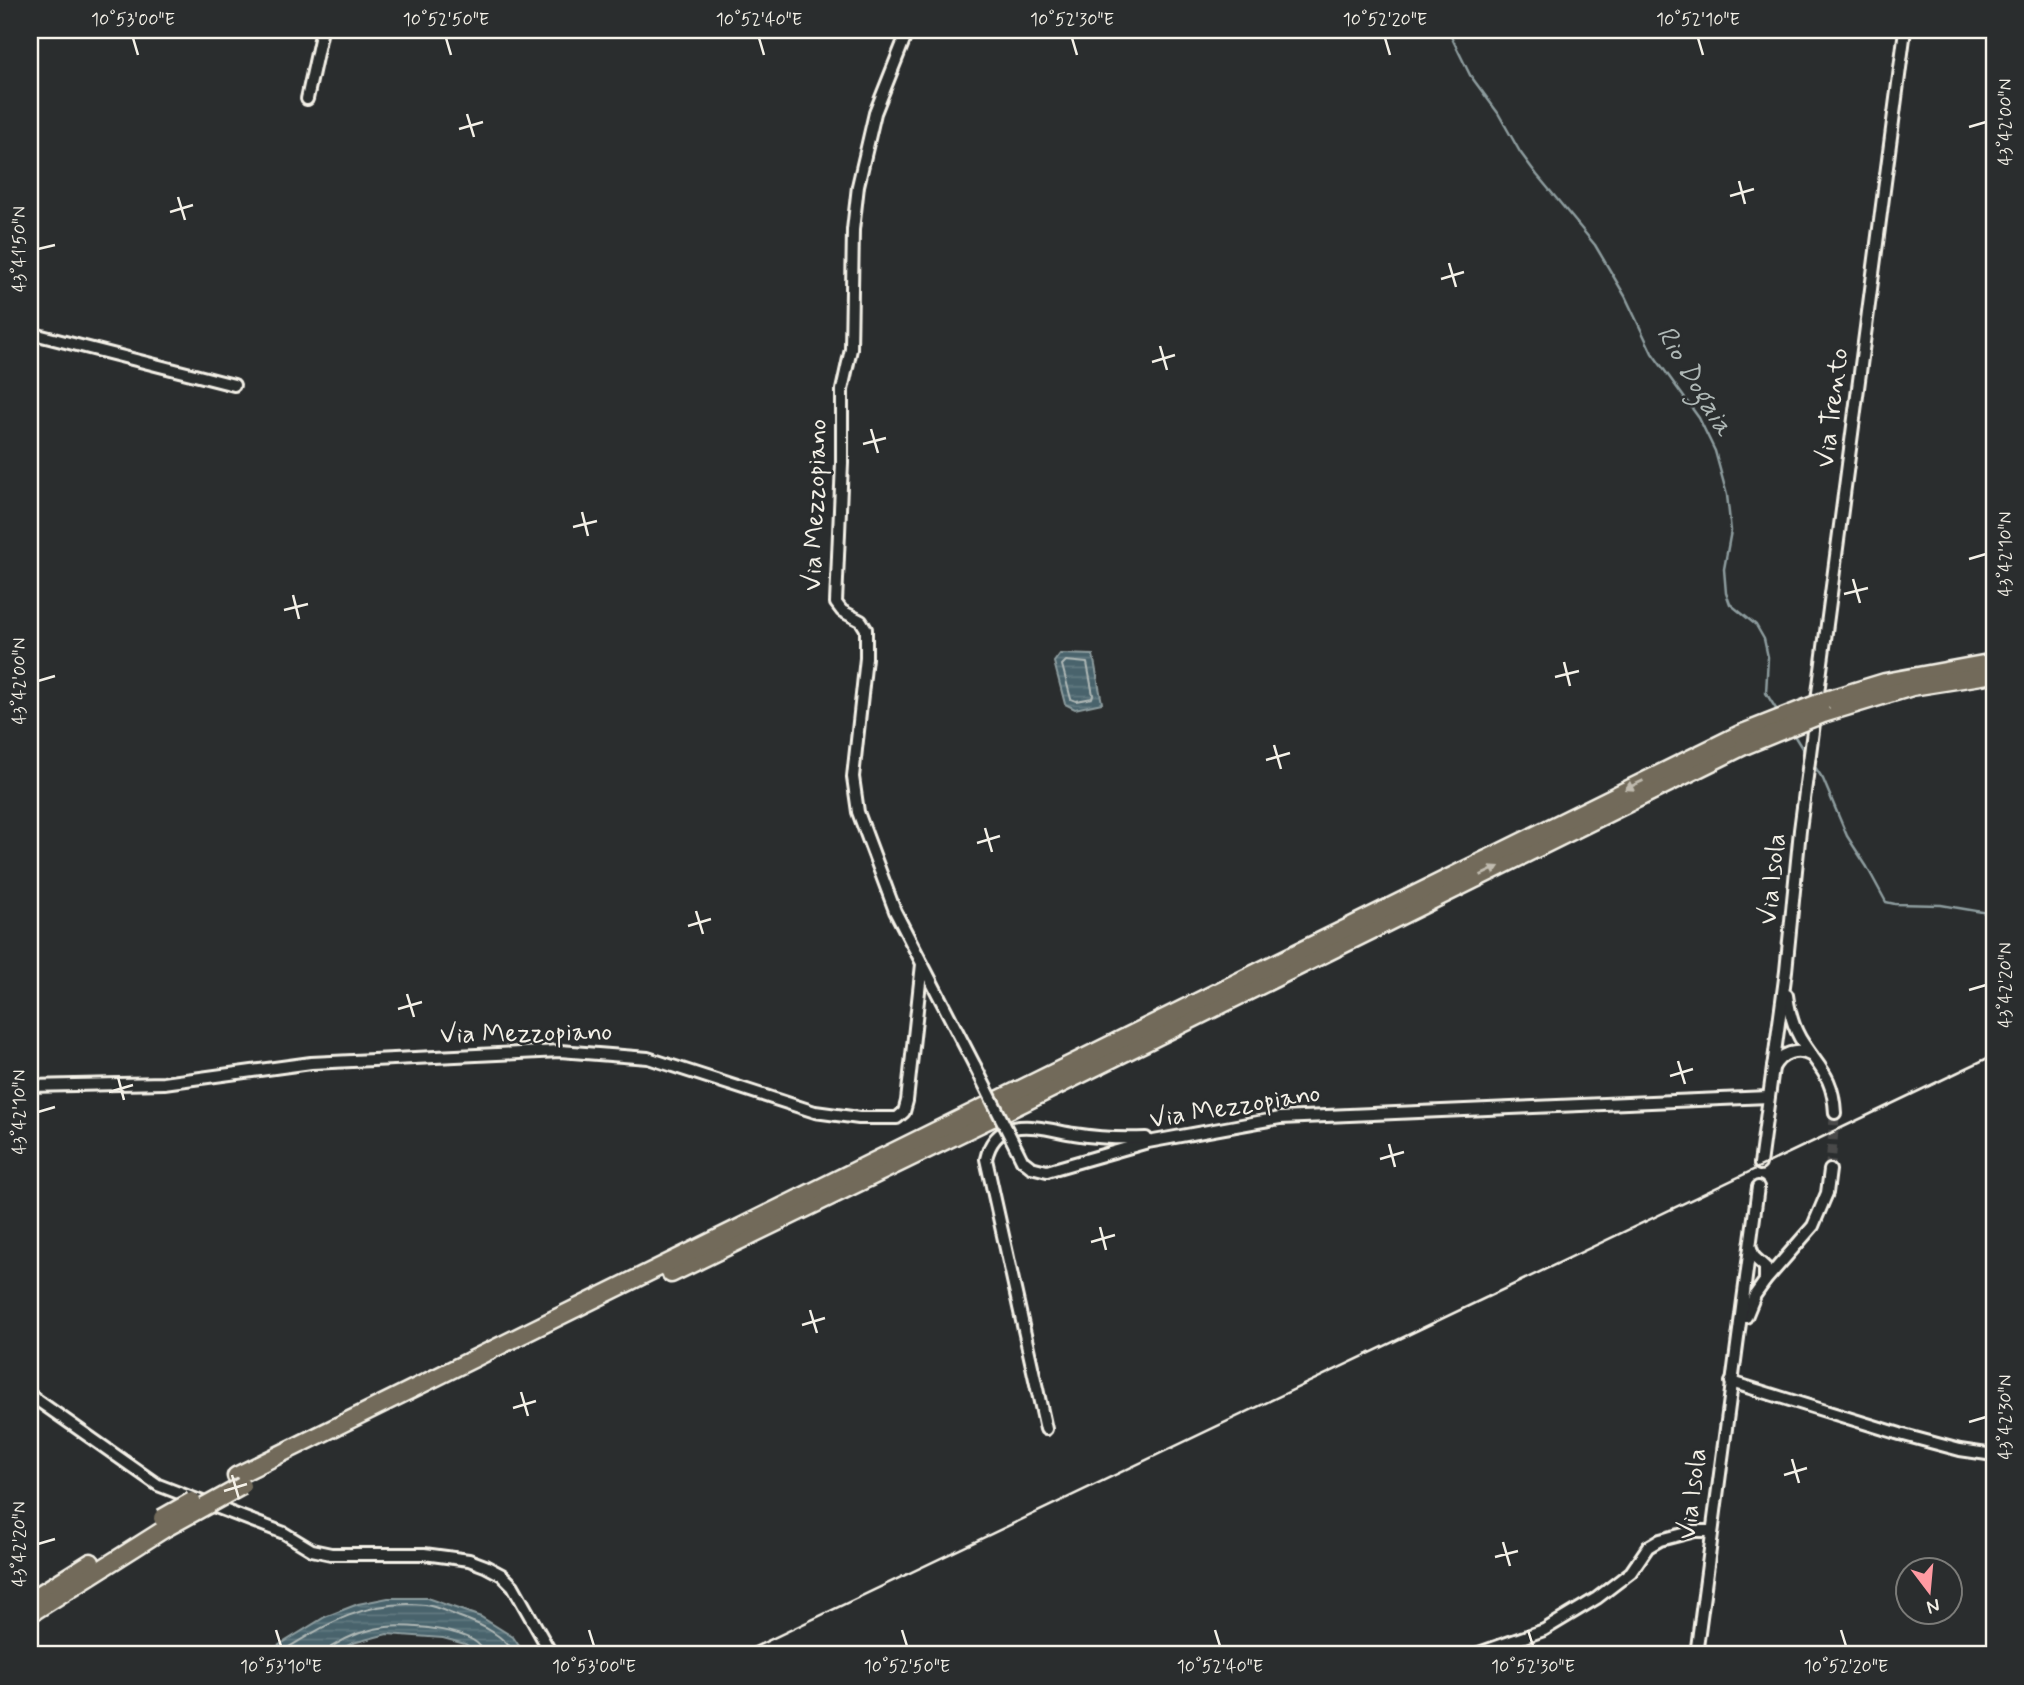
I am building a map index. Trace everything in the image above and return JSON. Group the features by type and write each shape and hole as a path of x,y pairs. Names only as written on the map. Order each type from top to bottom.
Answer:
{"highway":[{"path":"30,1600 239,1481 1493,855 1742,740 1885,682 1994,662"},
{"path":"1824,707 1912,687 1994,674"},
{"path":"30,1614 164,1523"}],"street":[{"path":"307,99 322,30"},
{"name":"Via Mezzopiano","path":"908,30 876,113 858,186 853,230 851,349 842,390 842,463 835,590 838,607 864,625 867,641 854,753 854,796 884,885 1022,1160 1031,1167 1047,1171 1148,1142 1280,1118 1768,1097"},
{"name":"Via Trento","path":"1806,792 1905,30"},
{"path":"30,333 234,384"},
{"name":"Via Isola","path":"1781,1051 1786,971 1806,792"},
{"name":"Via Mezzopiano","path":"30,1086 164,1083 311,1063 560,1051 648,1058 815,1112 859,1118 897,1118 904,1112 907,1101 922,961"},
{"name":"Via Isola","path":"1786,971 1790,1014 1799,1036 1817,1059 1831,1087 1835,1113"},
{"path":"1760,1164 1772,1070 1786,1034 1799,1036 1797,1045 1781,1051"},
{"path":"1781,1051 1802,1051 1817,1059"},
{"path":"1045,1429 986,1159 989,1145 1003,1132 1023,1128 1052,1129 1112,1139 1170,1138"},
{"name":"Via Isola","path":"1738,1340 1755,1295 1813,1226 1822,1210 1830,1170"},
{"name":"Via Isola","path":"1696,1655 1731,1382 1753,1265 1750,1245 1758,1187"},
{"path":"1765,1280 1758,1283 1751,1281 1753,1265 1777,1261 1788,1255"},
{"name":"Via Isola","path":"1753,1265 1766,1270 1765,1280"},
{"path":"1731,1382 1900,1434 1960,1450 1994,1455"},
{"path":"30,1395 159,1485 284,1534 312,1550 331,1554 424,1553 469,1560 485,1566 502,1575 513,1586 552,1655"},
{"path":"1473,1655 1544,1630 1597,1598 1631,1572 1648,1547 1660,1540 1695,1531 1712,1531"}],"water":[{"path":"1060,654 1093,655 1102,703 1075,709 1065,704 1054,662"},
{"path":"388,1598 427,1598 481,1617 513,1637 525,1655 481,1655 465,1644 443,1638 387,1634 353,1643 329,1655 263,1655 325,1617 358,1604"}],"waterway":[{"name":"Rio Dogaia","path":"1448,30 1470,75 1498,113 1520,152 1595,245 1625,296 1652,353 1699,418 1715,451 1727,495 1731,531 1724,569 1726,593 1730,604 1756,625 1764,639 1768,657 1766,693 1778,712"},
{"name":"Rio Dogaia","path":"1792,732 1805,753"},
{"name":"Rio Dogaia","path":"1813,764 1823,779 1847,836 1886,902 1941,905 1994,914"}],"tunnel":[{"path":"1830,1170 1835,1113"}],"railway":[{"path":"738,1655 1994,1055"}]}
